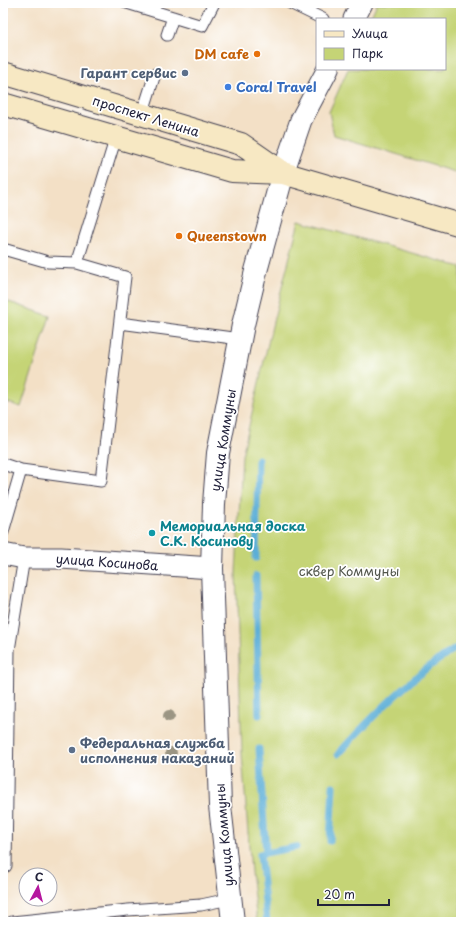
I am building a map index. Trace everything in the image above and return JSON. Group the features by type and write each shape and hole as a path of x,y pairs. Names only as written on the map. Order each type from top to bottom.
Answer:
{"main road":[{"name":"проспект Ленина","path":"3,74 241,144 283,173"},
{"name":"проспект Ленина","path":"3,104 232,171 283,173 461,225"}],"street":[{"path":"354,18 362,3"},
{"name":"улица Коммуны","path":"233,922 229,898 220,806 212,568 214,504 218,453 240,338 256,271 283,173 301,120 327,70"},
{"name":"улица Косинова","path":"3,554 24,558 61,558 212,568"}],"lane":[{"path":"127,3 202,26 214,3"},
{"path":"290,3 321,18"},
{"path":"167,35 173,17"},
{"path":"142,115 155,74"},
{"path":"77,263 116,137"},
{"path":"3,249 48,262 77,263 125,277 101,482 21,470 3,464"},
{"path":"120,323 240,338"},
{"path":"3,532 21,470"},
{"path":"6,866 9,650 24,558"},
{"path":"12,922 85,918 128,910 201,905 229,898"}],"green space":[{"path":"377,3 461,3 461,174 334,135 329,112 348,70 446,70 446,18 370,18"},
{"name":"сквер Коммуны","path":"299,221 461,267 461,922 257,922 251,872 242,754 236,573 242,456 273,322"},
{"path":"3,300 50,316 21,407 3,401"}],"waterway":[{"path":"256,558 258,459"},
{"path":"461,575 461,588"},
{"path":"256,576 259,715"},
{"path":"338,754 391,699 426,669 456,648"},
{"path":"259,749 266,853"},
{"path":"330,841 333,786"},
{"path":"267,922 260,854 296,847"}],"place":[{"name":"DM cafe","path":"257,54"},
{"name":"Гарант сервис","path":"185,73"},
{"name":"Coral Travel","path":"228,87"},
{"name":"Queenstown","path":"179,236"},
{"name":"Мемориальная доска С.К. Косинову","path":"152,533"},
{"name":"Федеральная служба исполнения наказаний","path":"72,750"}]}
